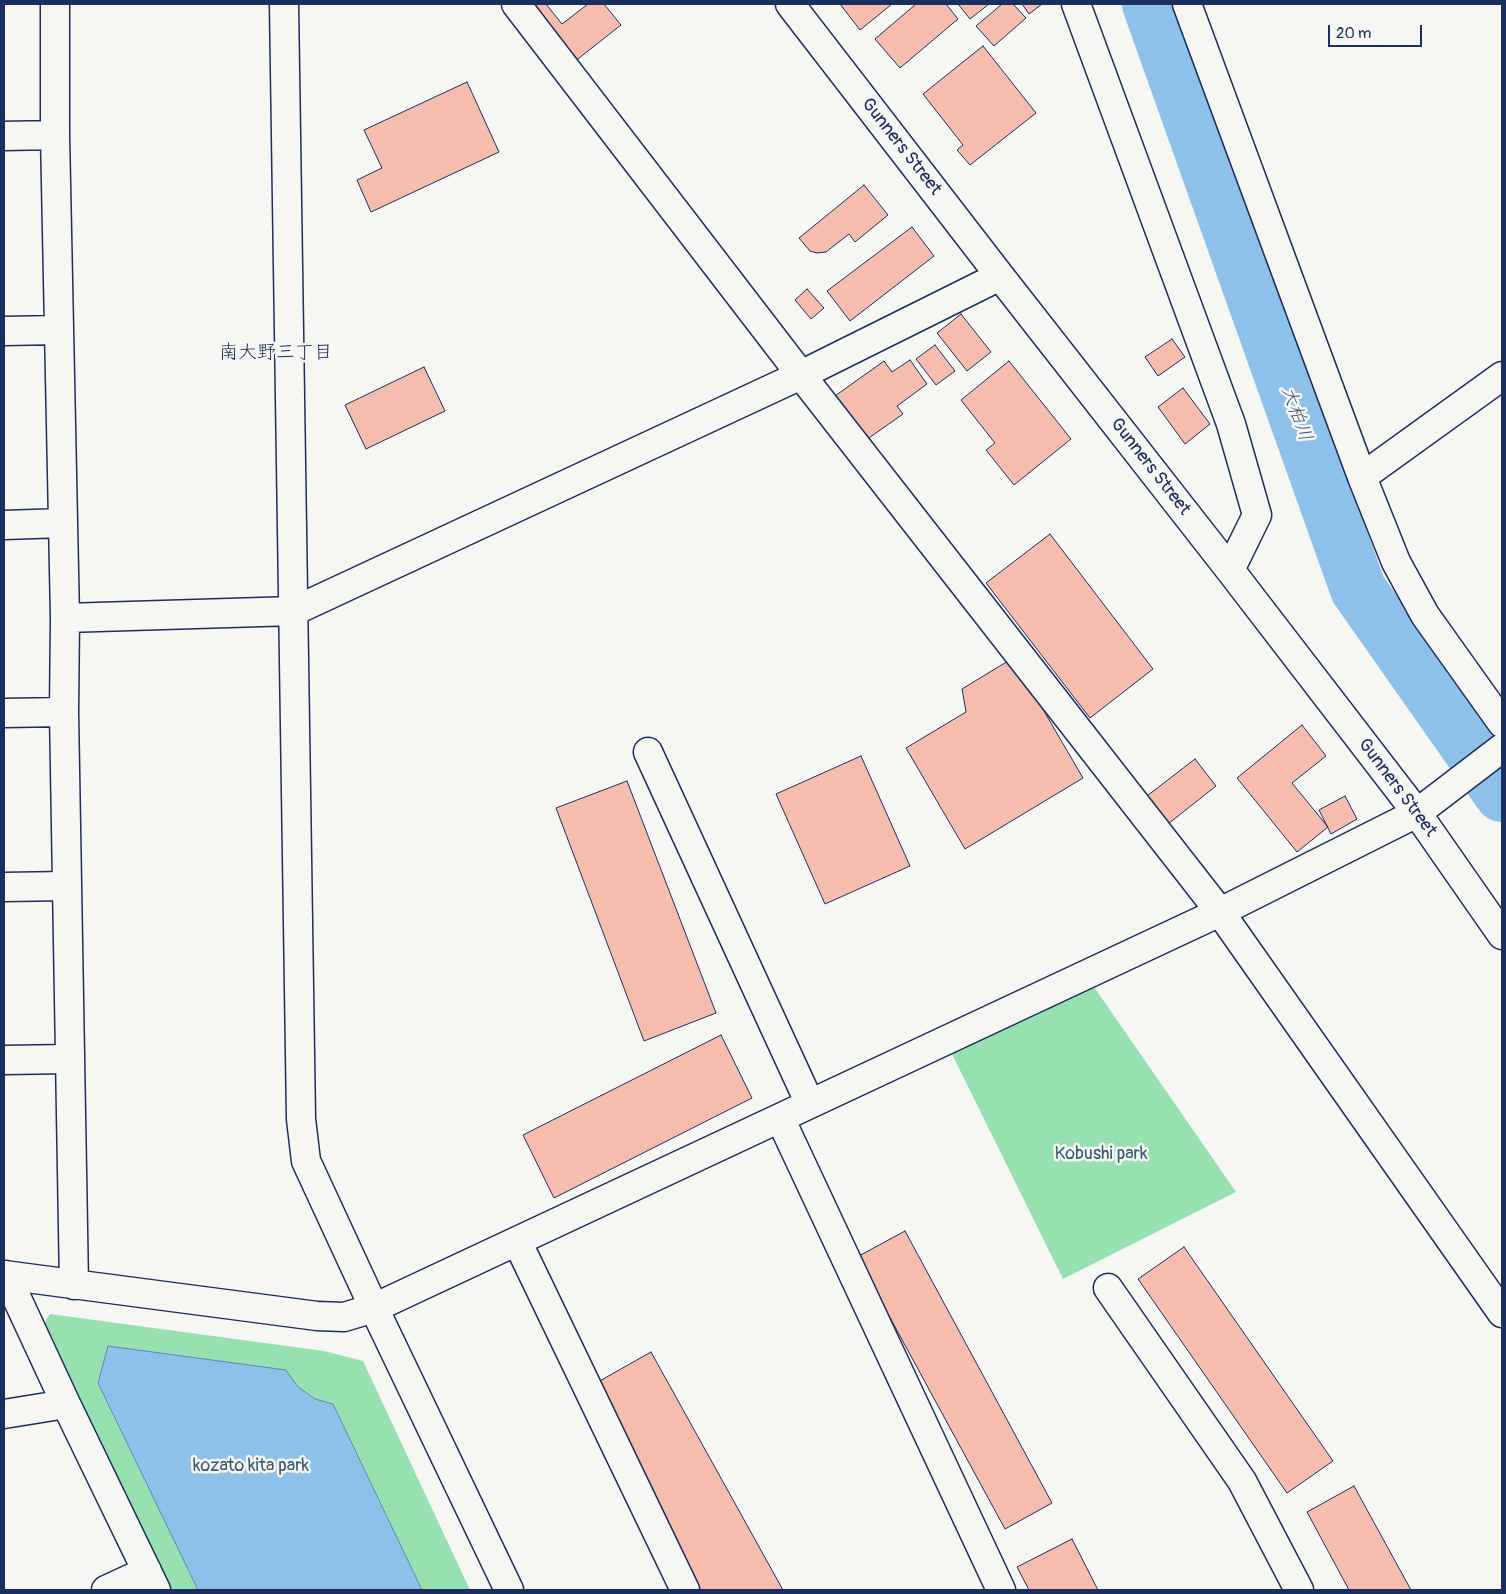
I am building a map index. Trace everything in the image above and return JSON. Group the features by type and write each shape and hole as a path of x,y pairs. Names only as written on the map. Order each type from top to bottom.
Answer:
{"street":[{"path":"55,4 55,135 65,618 64,712 74,1285"},
{"path":"284,4 301,1119 306,1161 509,1590"},
{"path":"516,4 801,375 1220,912 1502,1313"},
{"name":"Gunners Street","path":"790,4 1417,813 1502,935"},
{"path":"1076,4 1231,424 1257,516 1230,570"},
{"path":"1187,4 1362,477 1396,562 1425,615 1502,724"},
{"path":"4,136 55,135"},
{"path":"65,618 294,610 801,375 1000,276"},
{"path":"4,331 58,330"},
{"path":"1362,477 1502,376"},
{"path":"4,525 63,524"},
{"path":"4,713 64,712"},
{"path":"5,1275 317,1316 344,1317 374,1308 1220,912 1417,813 1502,748"},
{"path":"648,752 810,1104"},
{"path":"4,887 67,886"},
{"path":"4,1060 70,1059"},
{"path":"780,1118 1001,1590"},
{"path":"517,1241 685,1590"},
{"path":"5,1275 152,1580 106,1590"},
{"path":"1108,1288 1242,1481 1300,1590"},
{"path":"4,1414 66,1404"}],"green space":[{"name":"Kobushi park","path":"1094,987 1236,1192 1063,1279 951,1052"},
{"name":"kozato kita park","path":"50,1314 324,1351 363,1361 470,1590 171,1590 44,1323"}],"water":[{"name":"kozato kita park","path":"108,1346 286,1370 297,1386 315,1399 333,1404 422,1590 198,1590 98,1383"}],"building":[{"path":"527,4 546,4 562,24 588,4 604,4 621,25 574,62"},
{"path":"840,4 892,4 860,30"},
{"path":"916,4 946,4 958,19 900,68 875,39"},
{"path":"958,4 989,4 970,19"},
{"path":"1002,4 1013,4 1026,18 994,46 976,26"},
{"path":"1022,4 1042,4 1029,14"},
{"path":"983,46 1036,113 970,165 957,150 963,145 923,94"},
{"path":"467,82 499,152 371,212 357,180 382,168 364,130"},
{"path":"864,185 888,215 855,242 849,234 826,252 817,253 810,251 799,238"},
{"path":"912,227 934,256 850,321 827,291"},
{"path":"807,289 824,308 811,319 795,300"},
{"path":"961,314 991,352 967,371 937,333"},
{"path":"1172,339 1185,357 1158,376 1145,357"},
{"path":"935,345 955,371 936,385 916,359"},
{"path":"910,360 927,384 897,406 903,414 866,440 835,396 884,361 892,372"},
{"path":"1009,361 1071,439 1014,485 986,450 995,443 961,400"},
{"path":"424,367 445,411 366,449 345,405"},
{"path":"1183,388 1210,424 1185,444 1158,407"},
{"path":"1050,534 1153,669 1090,718 986,583"},
{"path":"1013,658 1083,778 965,849 906,748 966,712 962,689"},
{"path":"1302,725 1326,756 1292,783 1328,827 1297,852 1237,778"},
{"path":"861,756 910,866 825,904 776,794"},
{"path":"1195,759 1216,786 1168,824 1147,796"},
{"path":"627,781 716,1013 644,1041 556,808"},
{"path":"1345,796 1357,819 1331,834 1319,810"},
{"path":"721,1035 752,1098 554,1198 523,1135"},
{"path":"905,1231 1052,1503 1005,1529 857,1257"},
{"path":"1184,1247 1333,1461 1287,1493 1138,1279"},
{"path":"651,1352 783,1590 700,1590 589,1387"},
{"path":"1354,1486 1411,1590 1349,1590 1307,1512"},
{"path":"1072,1539 1098,1590 1029,1590 1017,1567"}],"waterway":[{"name":"大柏川","path":"1150,4 1358,589 1502,794"}],"district":[{"name":"南大野三丁目","path":"276,353"}]}
